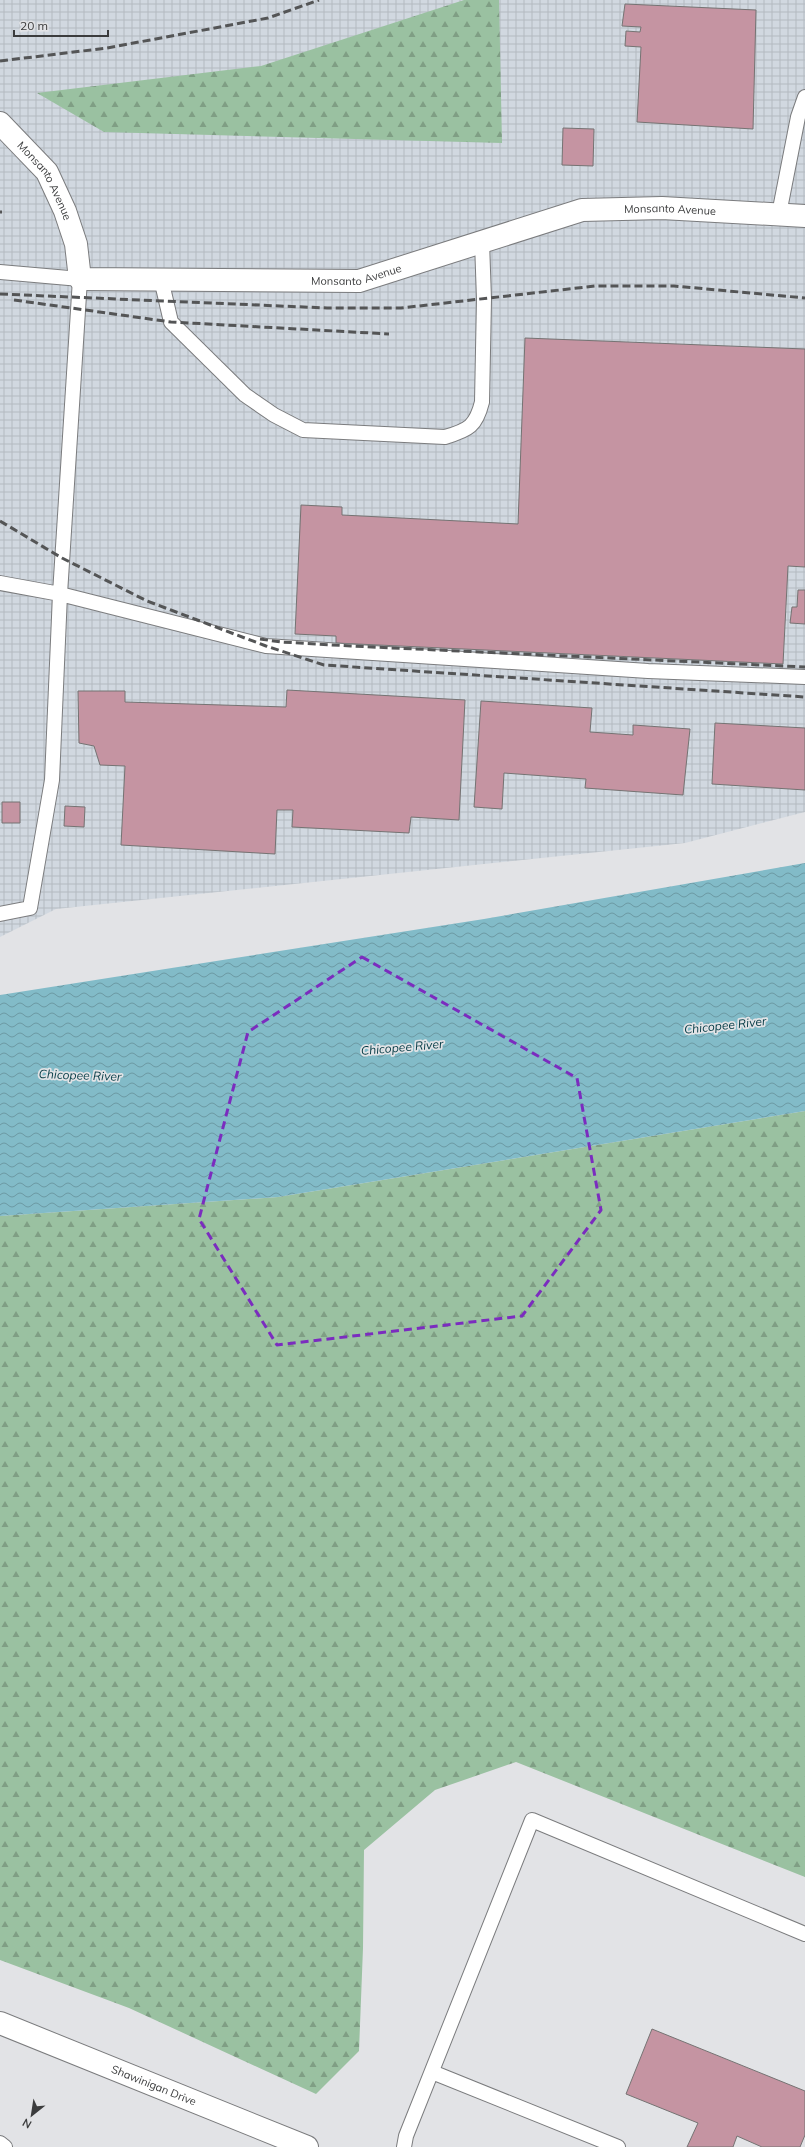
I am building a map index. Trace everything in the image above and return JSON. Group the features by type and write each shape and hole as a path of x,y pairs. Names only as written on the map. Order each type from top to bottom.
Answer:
{"street":[{"name":"Monsanto Avenue","path":"0,123 47,172 65,211 76,244 80,279 359,281 582,210 662,208 805,216"},
{"name":"Shawinigan Drive","path":"0,2023 307,2147"}],"lane":[{"path":"779,214 798,117 805,97"},
{"path":"162,279 171,322 245,395 274,415 303,430 445,437 466,431 478,418 482,402 484,299 482,242"},
{"path":"0,272 80,279 60,594 52,780 30,908 0,914"},
{"path":"0,583 60,594 266,646 648,671 805,677"},
{"path":"404,2147 406,2136 532,1820 805,1934"},
{"path":"432,2072 618,2147"},
{"path":"0,2143 5,2147"}],"highlighted area":[{"path":"362,957 577,1078 601,1210 522,1316 277,1345 199,1219 248,1032"}],"shaded area":[{"path":"0,0 805,0 805,812 685,843 56,909 0,937"}],"green space":[{"path":"464,0 499,0 502,143 104,132 37,93 261,66"},
{"path":"805,1111 805,1877 516,1762 435,1790 364,1850 363,1948 359,2051 316,2094 129,2008 0,1960 0,1216 278,1197"}],"water":[{"name":"Chicopee River","path":"805,863 805,1111 278,1197 0,1216 0,995 484,919"}],"building":[{"path":"625,4 756,10 753,129 637,122 641,47 625,46 626,31 640,32 641,27 622,26"},
{"path":"563,128 594,129 593,166 562,165"},
{"path":"525,338 805,349 805,567 788,566 783,664 336,643 336,636 295,634 301,505 342,507 342,515 518,524"},
{"path":"798,590 805,590 805,624 790,623 792,607 797,607"},
{"path":"287,690 465,700 459,820 411,817 409,833 292,827 293,810 277,810 275,854 121,845 125,766 100,765 94,746 79,743 78,691 125,691 125,702 286,707"},
{"path":"481,701 592,708 590,732 633,735 633,725 690,729 683,795 585,788 586,779 504,773 502,809 474,807"},
{"path":"715,723 805,728 805,790 712,784"},
{"path":"2,802 20,802 20,823 2,823"},
{"path":"65,806 85,807 84,827 64,826"},
{"path":"652,2029 805,2091 805,2135 800,2147 762,2147 737,2136 733,2147 687,2147 698,2123 626,2094"}],"railway":[{"path":"0,61 107,48 268,18 319,0"},
{"path":"0,294 327,308 401,308 595,286 674,286 805,298"},
{"path":"14,300 171,322 389,334"},
{"path":"0,521 62,558 147,601 266,646 324,665 805,697"},
{"path":"260,639 281,642 351,646 805,667"}]}
